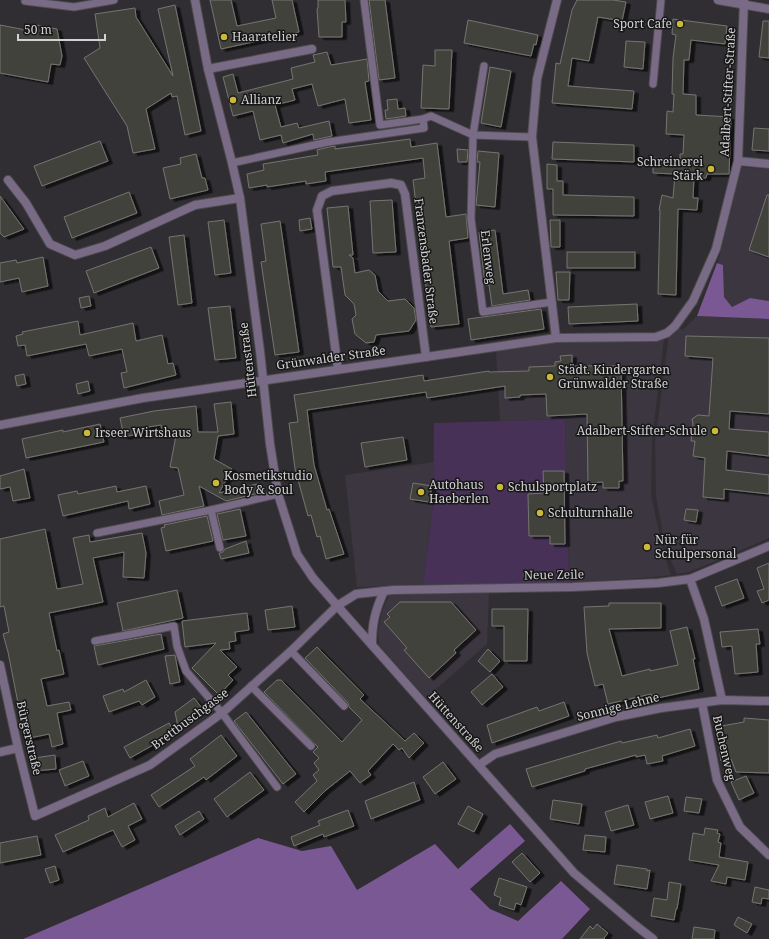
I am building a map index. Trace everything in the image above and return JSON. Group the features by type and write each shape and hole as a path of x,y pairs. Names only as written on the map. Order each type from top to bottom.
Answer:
{"street":[{"name":"Hüttenstraße","path":"195,0 208,69 240,198 270,444 278,494 297,554 312,578 574,873 635,926 653,939"},
{"path":"556,338 532,137 537,79 557,0"},
{"path":"718,0 744,2 769,9"},
{"name":"Adalbert-Stifter-Straße","path":"667,333 675,326 693,301 716,249 738,161 744,2"},
{"path":"208,69 312,48"},
{"path":"738,161 769,164"},
{"path":"8,180 26,204 50,244 75,256 105,246 195,205 240,198"},
{"name":"Franzensbader Straße","path":"338,369 317,210 322,196 332,191 391,183 401,185 405,194 426,357"},
{"name":"Grünwalder Straße","path":"0,425 143,398 556,338 656,337 667,333"},
{"name":"Neue Zeile","path":"337,606 356,594 384,591 607,586 658,583 690,579 769,546"},
{"path":"690,579 704,619 722,700"},
{"path":"372,645 372,631 376,609 384,591"},
{"name":"Brettbuschgasse","path":"35,816 150,765 222,712 291,651 337,606"},
{"name":"Bürgerstraße","path":"0,665 18,748 35,816"},
{"name":"Sonnige Lehne","path":"479,765 495,754 616,717 661,708 722,700 769,701"},
{"name":"Buchenweg","path":"702,703 717,780 740,827 769,855"},
{"path":"0,752 18,748"}],"lane":[{"path":"26,1 74,6 114,0"},
{"path":"364,0 380,125 423,119 431,116 473,135 532,137"},
{"path":"652,84 661,0"},
{"name":"Erlenweg","path":"484,66 473,135 471,218 483,312 552,302"},
{"path":"232,163 329,142 424,128 423,119"},
{"path":"97,533 211,510 278,494"},
{"path":"211,510 220,548"},
{"path":"95,641 174,626 177,646 186,670 222,712 277,787"},
{"path":"291,651 344,706"},
{"path":"251,686 311,746"}],"shaded area":[{"path":"741,167 769,169 769,301 750,298 732,307 724,297 723,265 718,263"},
{"path":"717,263 723,265 724,297 732,307 750,298 769,301 769,319 697,316"},
{"path":"697,316 769,319 769,538 689,572 677,574 666,550 656,496 655,442 669,334 676,328 683,330"},
{"path":"664,338 652,442 651,495 663,551 671,575 569,583 565,419 500,421 496,351 554,342 656,340"},
{"name":"Schulsportplatz","path":"565,419 569,583 530,585 423,584 433,505 434,423"},
{"path":"434,462 433,505 423,584 357,587 345,475"},
{"path":"489,593 487,644 426,698 379,645 378,631 382,611 389,595"},
{"path":"510,824 525,841 470,889 490,909 518,921 561,881 590,909 562,939 23,939 258,838 302,851 331,846 357,890 435,844 458,869"}],"building":[{"path":"210,0 231,0 237,26 276,18 272,0 292,0 299,32 221,49"},
{"path":"318,0 345,0 346,22 342,22 342,37 319,37 317,9"},
{"path":"369,0 385,0 395,78 379,80"},
{"path":"577,0 613,0 626,2 622,21 598,17 589,61 572,58 568,86 634,91 632,109 552,103 556,63 560,64 572,10"},
{"path":"175,5 201,131 185,135 177,96 172,97 171,93 146,109 155,149 133,153 127,126 84,58 100,48 95,14 135,8 136,17 173,76 158,9"},
{"path":"673,19 727,26 725,44 691,40 689,60 684,60 683,94 696,95 696,115 731,117 729,174 707,174 706,178 694,178 693,198 698,198 697,210 678,209 676,295 658,294 659,210 662,195 673,198 675,174 653,173 653,158 680,159 680,154 683,154 684,135 666,134 667,111 673,112 673,58 676,35 672,34"},
{"path":"468,20 538,35 536,45 534,44 531,56 464,43"},
{"path":"763,21 769,21 769,58 759,57"},
{"path":"0,25 36,32 37,25 57,29 62,56 60,65 51,64 48,82 0,73"},
{"path":"626,41 645,42 643,69 624,67"},
{"path":"435,50 452,50 449,109 421,108 423,65 435,66"},
{"path":"327,52 331,65 367,59 369,81 365,82 371,120 349,123 345,99 318,106 312,84 292,89 295,100 275,105 281,127 297,123 299,128 329,121 332,136 314,140 313,134 283,143 281,135 260,140 253,111 233,116 223,77 233,74 238,93 293,79 291,68 315,62 313,55"},
{"path":"490,67 511,71 501,127 481,123"},
{"path":"397,99 398,109 405,108 406,116 386,119 385,110 388,110 387,100"},
{"path":"754,128 769,129 769,151 752,150"},
{"path":"410,139 411,147 437,143 446,217 466,214 468,238 449,241 459,324 431,327 413,180 425,178 423,158 325,172 326,181 306,184 306,181 267,187 267,185 249,188 247,174 264,170 263,164 318,155 317,150 329,147 335,146 335,149"},
{"path":"100,141 108,161 42,186 34,166"},
{"path":"553,142 634,145 634,162 552,159"},
{"path":"457,149 468,150 467,162 458,162"},
{"path":"478,151 499,153 495,207 476,205 480,162 477,162"},
{"path":"196,154 202,178 205,178 208,190 170,199 163,168 181,164 180,158"},
{"path":"547,164 557,165 557,181 563,181 563,195 634,197 634,216 553,215 553,189 547,189"},
{"path":"129,192 137,213 72,238 64,217"},
{"path":"767,195 769,195 769,257 749,250"},
{"path":"0,196 24,229 4,237 0,233"},
{"path":"392,200 396,252 373,253 370,201"},
{"path":"348,206 353,255 349,255 353,258 355,273 369,270 375,275 378,291 388,301 405,299 414,308 416,320 409,331 376,335 374,342 366,343 355,334 352,319 356,315 354,304 345,295 341,267 333,267 327,208"},
{"path":"310,218 312,229 300,231 299,220"},
{"path":"224,220 231,273 215,275 208,222"},
{"path":"550,220 560,220 560,247 551,247"},
{"path":"280,221 299,352 275,355 261,262 266,261 261,224"},
{"path":"495,230 503,294 528,290 530,300 492,306 489,285 485,285 479,232"},
{"path":"184,235 192,303 178,305 169,237"},
{"path":"151,247 159,268 94,293 86,271"},
{"path":"567,252 635,252 635,268 567,268"},
{"path":"43,257 48,286 22,292 19,278 0,282 0,263 16,260 17,263"},
{"path":"556,272 570,272 569,300 558,300"},
{"path":"89,296 91,306 81,308 79,298"},
{"path":"637,304 638,321 569,324 568,307"},
{"path":"230,306 236,358 215,360 208,308"},
{"path":"541,309 544,329 471,340 468,319"},
{"path":"78,321 80,335 133,323 136,341 162,335 168,364 173,363 176,375 124,388 121,373 127,372 122,349 89,356 86,344 27,356 25,345 18,346 16,336 23,334 22,332"},
{"path":"686,336 769,338 769,414 730,411 729,429 769,432 769,456 727,451 726,470 769,475 769,494 724,489 724,499 703,497 705,458 693,456 695,441 691,441 693,424 692,419 698,415 709,416 713,358 685,356"},
{"path":"572,355 572,366 621,366 623,481 619,481 619,488 603,488 603,482 588,483 587,414 547,416 546,394 520,395 520,397 505,398 505,386 427,398 426,392 307,410 314,465 327,510 329,509 344,554 326,559 320,536 317,537 311,515 308,516 295,469 289,423 298,422 294,395 423,375 424,381 489,371 529,371 529,367 555,366 555,362 561,361 560,356"},
{"path":"24,374 26,384 17,386 15,376"},
{"path":"88,381 90,391 78,394 76,384"},
{"path":"231,402 234,434 218,436 214,459 232,469 219,493 257,484 259,493 226,501 199,486 204,506 162,515 159,501 184,495 178,468 170,467 177,430 162,432 161,425 142,428 143,433 124,437 120,418 154,411 196,406 198,432 218,432 214,404"},
{"path":"100,424 104,442 26,458 22,439"},
{"path":"403,437 407,460 365,467 361,443"},
{"path":"24,469 30,498 13,501 10,487 0,489 0,476"},
{"path":"543,471 564,471 565,544 550,544 550,536 529,536 528,494 544,493"},
{"name":"Autohaus Haeberlen","path":"413,483 432,486 429,502 410,499"},
{"path":"116,486 117,492 146,486 150,504 129,509 128,501 63,516 58,495 77,491 78,494"},
{"path":"240,509 246,536 223,540 217,514"},
{"path":"686,509 698,510 696,522 684,520"},
{"path":"207,516 213,541 166,551 161,528 165,527 164,525"},
{"path":"45,529 57,589 83,584 73,538 89,535 90,542 142,533 146,553 144,578 123,577 124,552 93,558 103,602 49,613 57,651 59,650 64,674 41,679 47,706 69,702 71,710 57,713 63,744 52,747 49,734 25,739 8,652 3,634 9,632 4,606 0,607 0,539"},
{"path":"246,541 249,553 221,559 219,553 223,552 225,549"},
{"path":"769,563 769,600 762,603 757,591 764,589 757,568"},
{"path":"737,579 744,598 722,606 715,587"},
{"path":"177,590 183,618 123,631 117,603"},
{"path":"400,602 451,602 476,630 454,650 456,653 429,678 404,650 407,648 384,622 390,617 387,614"},
{"path":"609,603 661,603 661,628 609,629 622,676 650,669 650,671 678,665 670,631 687,627 695,659 693,659 699,689 653,699 651,694 608,704 603,684 595,686 587,653 584,607 609,606"},
{"path":"292,606 295,627 268,630 265,610"},
{"path":"492,609 528,609 527,661 504,661 504,626 492,626"},
{"path":"247,613 249,630 235,632 236,641 229,642 230,649 220,650 237,667 228,675 233,680 219,695 192,668 216,643 185,647 182,621"},
{"path":"758,629 760,644 756,644 758,672 735,674 732,646 722,647 720,632"},
{"path":"161,634 164,649 98,665 94,646"},
{"path":"317,647 364,695 360,699 405,741 414,733 424,743 409,758 402,748 399,750 393,744 368,771 371,775 360,783 350,771 326,790 304,812 295,802 317,781 313,775 319,770 314,763 319,758 313,752 318,747 264,692 277,680 281,680 342,742 362,720 305,658"},
{"path":"488,649 500,661 490,672 478,661"},
{"path":"175,655 180,682 170,684 165,656"},
{"path":"492,674 503,687 482,705 471,692"},
{"path":"146,680 155,697 142,705 139,701 109,712 103,696 123,689 124,692"},
{"path":"194,698 203,709 178,727 175,712"},
{"path":"564,702 569,716 492,743 487,725 537,707 539,711"},
{"path":"246,712 296,774 283,784 234,721"},
{"path":"744,718 769,720 769,773 736,772 731,759 721,761 716,727 744,722"},
{"path":"169,723 173,730 155,744 130,758 124,747"},
{"path":"690,729 695,746 662,756 663,761 647,764 645,755 636,757 636,755 585,769 585,771 532,787 526,769 621,741 622,743 657,735 658,738"},
{"path":"221,735 237,756 206,780 204,777 159,807 151,795 195,766 190,759"},
{"path":"55,755 56,769 35,771 34,758"},
{"path":"83,761 89,776 65,786 59,770"},
{"path":"443,762 456,779 435,794 423,777"},
{"path":"250,772 264,790 227,817 214,799"},
{"path":"746,776 754,793 739,800 731,782"},
{"path":"414,782 420,800 371,819 365,801"},
{"path":"668,796 673,813 650,819 645,802"},
{"path":"686,797 702,799 699,813 684,811"},
{"path":"553,800 582,804 579,824 550,819"},
{"path":"134,803 142,819 128,826 135,840 122,847 113,830 63,852 55,835 89,820 88,816 105,808 108,817"},
{"path":"628,805 634,825 611,831 605,812"},
{"path":"468,806 483,814 474,832 458,824"},
{"path":"348,810 354,826 324,837 323,834 294,846 291,837 320,825 318,821"},
{"path":"199,811 204,819 180,835 175,826"},
{"path":"705,828 718,830 717,833 720,834 718,842 721,843 719,857 748,862 745,880 727,877 726,884 711,881 719,865 689,860 693,833 704,835"},
{"path":"585,835 606,837 605,852 583,850"},
{"path":"37,836 41,855 0,863 0,843"},
{"path":"522,853 540,873 530,882 512,862"},
{"path":"617,865 647,869 647,871 650,870 647,889 614,884"},
{"path":"55,866 59,880 50,883 45,869"},
{"path":"499,878 527,887 521,905 516,903 514,910 499,905 501,898 494,895"},
{"path":"669,882 681,884 674,920 651,916 654,898 667,900"},
{"path":"755,887 769,890 769,899 762,898 761,904 752,902"},
{"path":"738,917 752,924 747,933 734,925"},
{"path":"597,924 608,933 604,938 605,939 580,939 590,926 593,929"},
{"path":"694,927 715,930 714,939 692,939"}],"place":[{"name":"Sport Cafe","path":"680,24"},
{"name":"Haaratelier","path":"224,37"},
{"name":"Allianz","path":"233,100"},
{"name":"Schreinerei Stärk","path":"711,169"},
{"name":"Städt. Kindergarten Grünwalder Straße","path":"550,377"},
{"name":"Adalbert-Stifter-Schule","path":"715,431"},
{"name":"Irseer Wirtshaus","path":"87,433"},
{"name":"Kosmetikstudio Body & Soul","path":"216,483"},
{"name":"Schulsportplatz","path":"500,487"},
{"name":"Autohaus Haeberlen","path":"421,492"},
{"name":"Schulturnhalle","path":"540,513"},
{"name":"Nür für Schulpersonal","path":"647,547"}]}
